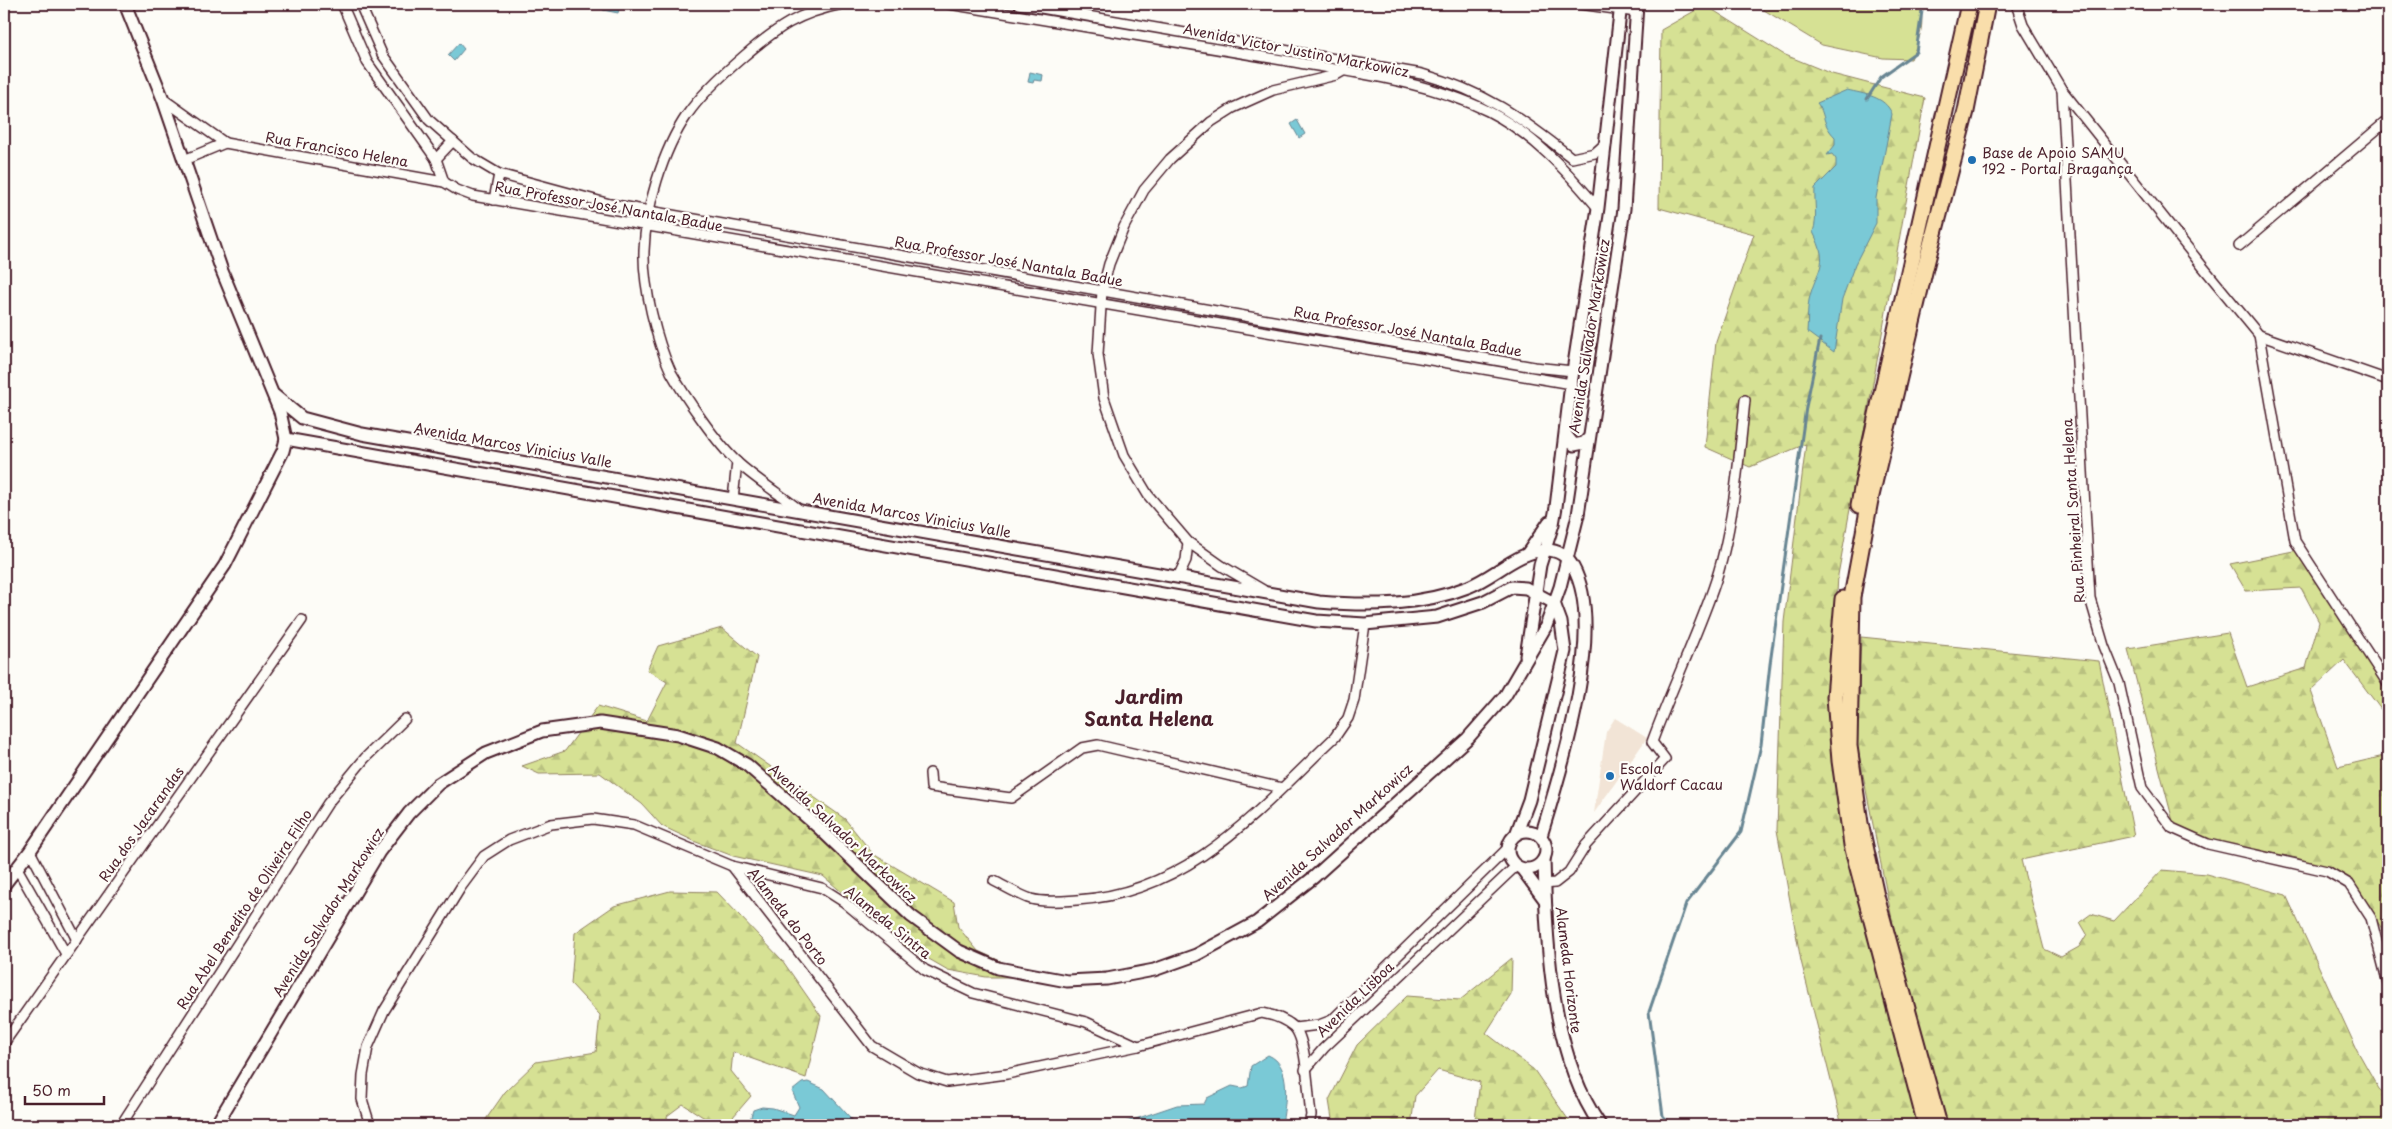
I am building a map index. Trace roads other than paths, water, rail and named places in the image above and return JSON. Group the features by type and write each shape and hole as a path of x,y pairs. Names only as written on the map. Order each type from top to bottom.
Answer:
{"main road":[{"path":"1926,1125 1852,845 1840,761 1835,697 1843,593 1870,446 1969,4"},
{"path":"1939,1125 1876,896 1860,823 1849,746 1852,597 1870,500 1925,268 1966,112 1987,4"}],"street":[{"path":"4,885 30,851 224,565 283,451 286,439 274,395 222,271 162,99 125,4"},
{"path":"342,4 367,62 436,160 444,182"},
{"name":"Rua Professor José Nantala Badue","path":"360,4 382,54 429,120 472,158 499,174 610,204 1534,366 1574,371"},
{"path":"803,512 737,462 702,418 668,363 652,319 644,251 650,211 663,162 686,116 718,78 774,30 793,18 842,4"},
{"name":"Avenida Victor Justino Markowicz","path":"949,4 1343,71 1449,94 1490,112 1532,141 1567,171 1598,208"},
{"name":"Avenida Victor Justino Markowicz","path":"1018,4 1422,74 1473,91 1495,102 1529,124 1572,158"},
{"path":"1580,4 1636,8"},
{"path":"2016,4 2023,25 2062,90 2259,335 2295,541 2388,684"},
{"name":"Avenida Salvador Markowicz","path":"1525,663 1540,565 1556,507 1598,208 1620,7"},
{"name":"Avenida Salvador Markowicz","path":"216,1125 379,852 409,813 438,784 486,753 542,731 600,723 678,735 718,748 747,765 818,827 910,916 959,951 998,968 1067,981 1107,980 1154,970 1196,955 1257,922 1314,877 1468,738 1504,696 1546,626 1568,558 1578,515 1624,210 1636,8"},
{"path":"1265,591 1222,566 1188,542 1148,495 1124,455 1104,398 1098,354 1102,291 1109,264 1124,228 1144,190 1170,159 1204,128 1233,108 1273,90 1328,79 1343,71 1345,60"},
{"name":"Rua Pinheiral Santa Helena","path":"2062,90 2090,598 2104,646 2119,683 2142,788 2172,828 2208,844 2327,871 2349,884 2371,918 2388,984"},
{"name":"Rua Francisco Helena","path":"162,99 225,143 444,182"},
{"path":"2239,246 2388,120"},
{"path":"436,160 453,141"},
{"path":"184,160 225,143"},
{"path":"1567,171 1572,158 1595,153 1606,143"},
{"path":"494,200 499,174"},
{"name":"Rua Professor José Nantala Badue","path":"444,182 457,190 494,200 1572,384"},
{"path":"2259,335 2388,380"},
{"name":"Avenida Marcos Vinicius Valle","path":"274,395 302,418 362,434 1265,591 1318,602 1378,605 1430,598 1468,587 1527,554 1545,550"},
{"path":"286,439 1316,621 1365,624 1437,617 1483,602 1512,587 1526,588 1554,603 1561,622 1565,651 1530,800 1517,832 1512,836 1507,849 1508,856 1522,870 1544,884 1555,883 1568,872 1586,845 1665,759 1652,742 1714,588 1723,554 1737,477 1745,400"},
{"path":"1566,435 1574,445 1584,443 1588,439"},
{"path":"733,499 737,462"},
{"path":"1527,554 1546,528 1556,507"},
{"path":"1178,577 1186,560 1188,542"},
{"path":"1540,836 1573,722 1587,634 1585,596 1579,578 1568,558 1557,551 1545,550"},
{"path":"1316,621 1318,602"},
{"name":"Rua dos Jacarandas","path":"4,1043 302,620"},
{"path":"994,881 1033,900 1105,898 1135,891 1174,875 1213,850 1282,788 1334,737 1348,718 1354,700 1365,624"},
{"name":"Rua Abel Benedito de Oliveira Filho","path":"121,1125 328,803 365,758 405,719"},
{"path":"930,773 930,788 1011,798 1082,748 1098,745 1282,788"},
{"name":"Alameda do Porto","path":"370,1125 362,1099 363,1074 368,1048 384,1011 461,887 484,856 509,840 551,824 593,819 634,825 732,866 872,1046 918,1073 947,1082 1007,1074 1138,1046 1262,1013 1275,1015 1295,1028"},
{"path":"1517,832 1530,830 1540,836 1546,846 1544,859 1535,867 1522,870"},
{"name":"Avenida Lisboa","path":"1295,1028 1319,1025 1332,1020 1507,849"},
{"path":"30,851 77,940"},
{"name":"Alameda Horizonte","path":"1544,859 1545,900 1555,1000 1566,1052 1581,1094 1600,1125"},
{"name":"Alameda Sintra","path":"732,866 822,888 844,902 925,970 973,993 1086,1022 1138,1046"},
{"path":"17,868 66,954"},
{"name":"Alameda Horizonte","path":"1522,870 1545,900"},
{"name":"Avenida Lisboa","path":"1305,1070 1324,1048 1426,950 1522,870"},
{"path":"1415,937 1417,943 1426,950"},
{"path":"1295,1028 1302,1044 1310,1115 1309,1125"}],"water":[{"path":"604,4 620,5 618,13 603,10"},
{"path":"459,43 464,49 454,61 448,55"},
{"path":"1030,72 1043,75 1042,81 1034,80 1033,83 1028,82"},
{"path":"1847,90 1879,100 1889,108 1892,114 1876,198 1876,223 1855,264 1842,299 1834,352 1807,332 1809,300 1821,260 1821,253 1813,232 1816,216 1815,188 1836,167 1836,159 1832,154 1827,155 1835,145 1835,137 1828,127 1817,103"},
{"path":"1297,120 1305,134 1299,138 1291,124"},
{"path":"1268,1055 1276,1060 1281,1067 1286,1086 1282,1125 1118,1125 1177,1105 1204,1104 1207,1098 1232,1086 1242,1088 1248,1086 1251,1066"},
{"path":"808,1082 824,1089 857,1125 754,1125 756,1122 750,1120 753,1110 762,1107 773,1108 794,1115 799,1107 792,1091 802,1083"}],"waterway":[{"path":"1867,99 1881,77 1916,52 1923,4"},
{"path":"1672,1125 1663,1116 1649,1012 1686,904 1741,832 1761,745 1770,664 1806,407 1820,339"}],"place":[{"name":"Base de Apoio SAMU 192 - Portal Bragança","path":"1972,160"},
{"name":"Escola Waldorf Cacau","path":"1610,776"}],"district":[{"name":"Jardim Santa Helena","path":"1149,707"}]}
